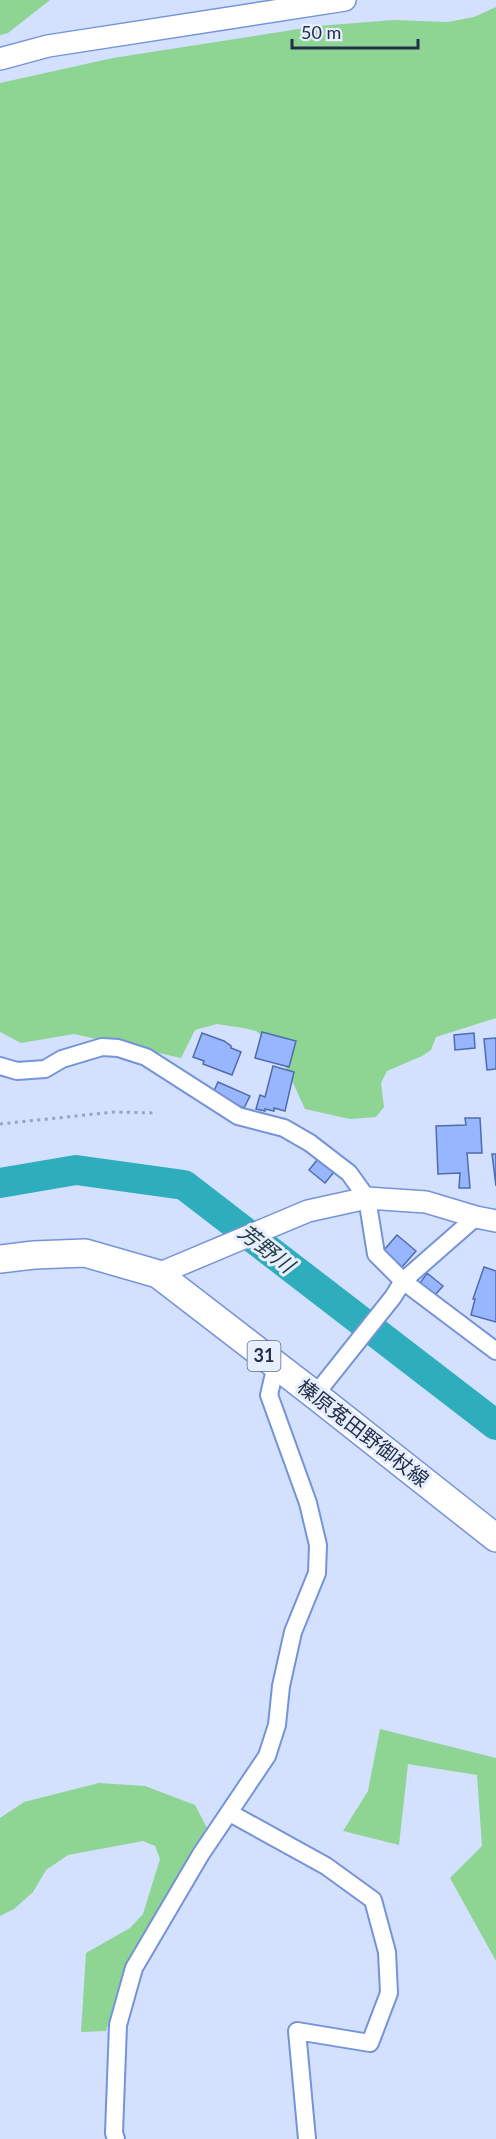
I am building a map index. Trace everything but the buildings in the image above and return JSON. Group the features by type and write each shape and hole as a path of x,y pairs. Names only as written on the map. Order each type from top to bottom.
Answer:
{"main road":[{"name":"榛原菟田野御杖線","path":"0,1259 85,1253 164,1272 276,1365 319,1390 496,1538"}],"street":[{"path":"0,59 60,45 345,0"},
{"path":"0,1066 17,1071 45,1069 62,1059 102,1047 118,1048 146,1057 238,1116 284,1128 310,1143 349,1173 367,1198 376,1254 403,1281 496,1351"},
{"path":"164,1272 308,1211 367,1198 426,1202 486,1219"},
{"path":"319,1390 393,1297 403,1281 486,1219"},
{"path":"116,2139 114,2133 118,2025 134,1968 201,1854 267,1756 277,1725 281,1686 293,1632 317,1573 318,1545 308,1503 269,1395 276,1365"},
{"path":"230,1813 326,1866 373,1900 387,1952 388,1993 370,2043 297,2031 307,2139"}],"path":[{"path":"0,1124 114,1112 157,1113"}],"green space":[{"path":"0,0 50,0 8,33 0,35"},
{"path":"496,7 496,1018 436,1037 431,1050 387,1071 381,1083 384,1107 376,1117 350,1119 305,1109 276,1046 256,1031 217,1024 195,1030 181,1058 74,1034 21,1043 0,1032 0,83 113,58 318,26 394,20 448,22 474,17"},
{"path":"380,1729 496,1758 496,1961 450,1878 482,1846 477,1775 408,1764 399,1845 343,1831 368,1791"},
{"path":"99,1783 145,1786 195,1805 207,1828 125,1969 106,2031 81,2032 86,1953 130,1928 143,1914 160,1859 155,1846 143,1841 68,1855 46,1870 33,1892 14,1909 0,1916 0,1818 24,1802"}],"waterway":[{"name":"芳野川","path":"0,1183 76,1170 184,1185 496,1425"}]}
